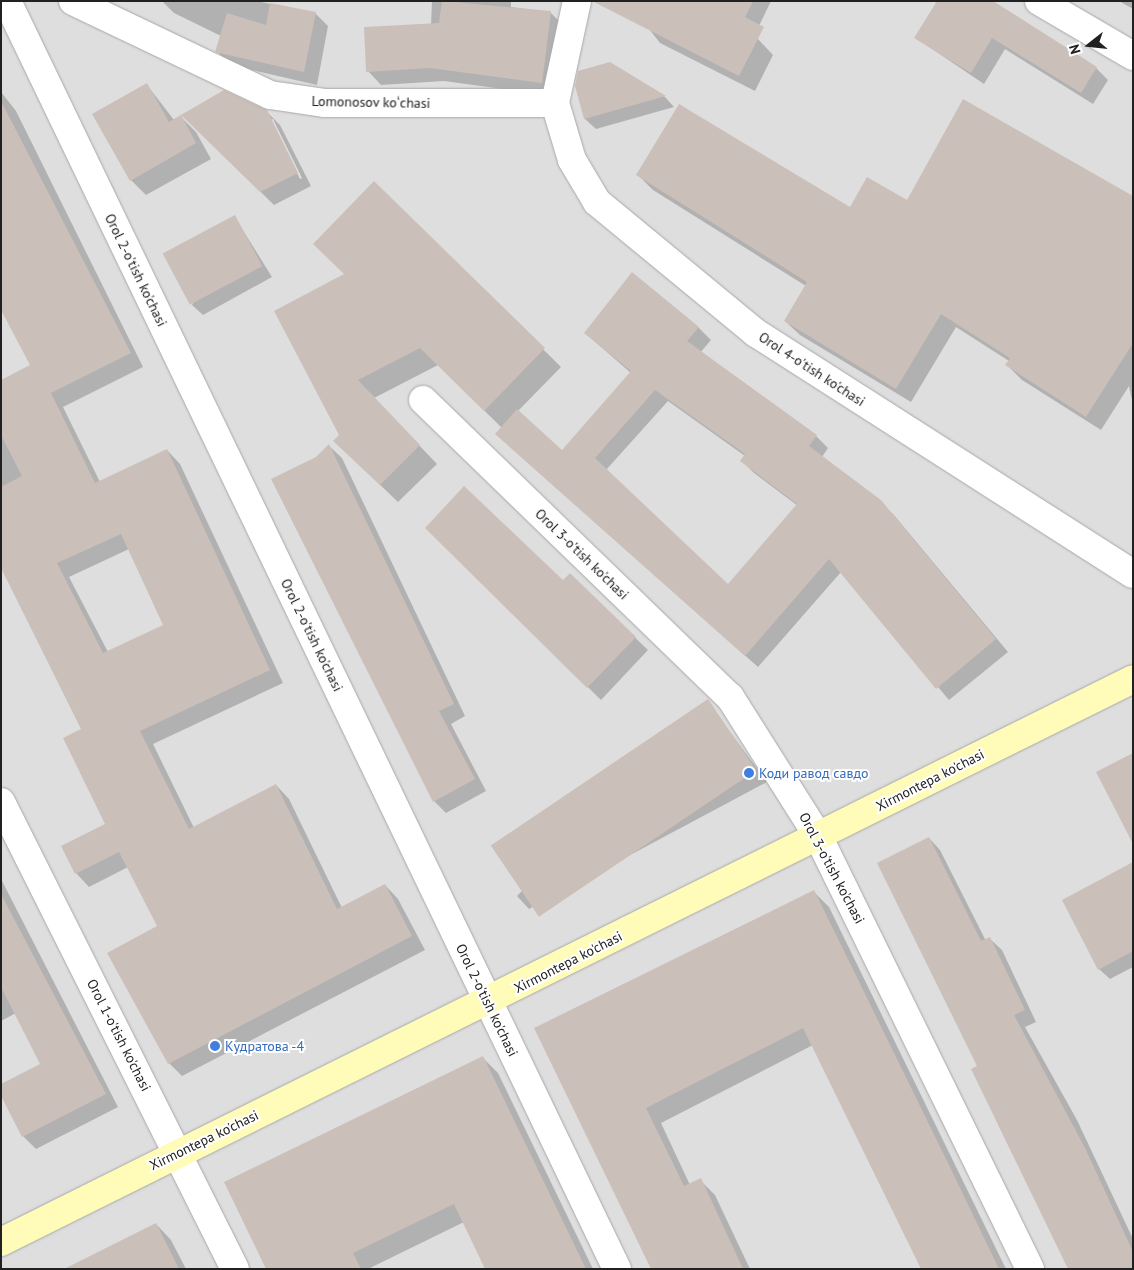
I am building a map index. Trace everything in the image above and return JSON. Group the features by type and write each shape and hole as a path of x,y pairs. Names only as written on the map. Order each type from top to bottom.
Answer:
{"street":[{"name":"Orol 2-o'tish ko'chasi","path":"7,1 617,1269"},
{"name":"Lomonosov koʻchasi","path":"74,1 270,95 325,103 555,103"},
{"path":"555,103 577,1"},
{"path":"1039,1 1133,56"},
{"name":"Orol 4-o'tish ko'chasi","path":"555,103 572,160 598,202 756,333 1133,574"},
{"name":"Orol 3-o'tish ko'chasi","path":"423,400 730,698 818,836 1030,1269"},
{"name":"Xirmontepa ko'chasi","path":"1,1242 178,1152 488,1002 1133,679"},
{"name":"Orol 1-o'tish ko'chasi","path":"1,802 235,1269"}],"shaded area":[{"path":"1,1 1133,1 1133,1269 1,1269"}],"building":[{"path":"442,1 551,11 542,83 430,68 366,72 364,27 439,23"},
{"path":"592,1 753,1 745,17 764,27 739,76"},
{"path":"937,1 993,1 1097,67 1081,93 992,38 971,73 914,38"},
{"path":"270,3 316,12 304,72 215,52 227,13 266,25"},
{"path":"610,62 666,96 584,119 575,86 578,71"},
{"path":"147,83 169,122 181,115 196,143 130,181 92,114"},
{"path":"224,90 267,110 298,173 260,192 181,115"},
{"path":"963,99 1133,196 1133,343 1086,417 1005,365 1010,358 941,314 896,389 784,321 807,282 636,175 679,104 850,207 867,177 907,200"},
{"path":"1,101 131,353 51,393 95,483 167,449 270,670 140,731 189,829 276,784 337,909 385,884 412,936 168,1064 107,953 157,926 119,852 75,874 61,846 105,824 63,738 81,729 1,568 1,487 22,476 1,435 1,380 30,365 1,310","holes":["121,534 163,625 103,653 57,563"]},
{"path":"374,181 545,348 484,411 420,348 358,380 420,445 380,485 333,441 339,435 274,311 344,274 313,244"},
{"path":"235,215 262,266 190,305 163,253"},
{"path":"632,272 699,327 687,341 817,435 809,446 881,500 996,639 936,689 829,559 745,656 495,434 517,409 562,450 631,371 584,333","holes":["655,390 745,454 740,461 797,504 728,584 595,458"]},
{"path":"329,444 454,704 439,711 475,779 433,802 271,479 316,457"},
{"path":"464,486 563,580 570,573 636,637 587,688 425,528"},
{"path":"708,699 756,770 539,917 491,846"},
{"path":"1133,753 1133,844 1096,772"},
{"path":"929,837 981,941 990,937 1025,1010 1014,1015 1085,1148 1133,1252 1133,1269 1068,1269 971,1069 977,1066 877,863"},
{"path":"1133,862 1133,951 1098,970 1062,900"},
{"path":"814,890 999,1269 921,1269 803,1028 646,1108 684,1186 701,1178 743,1269 651,1269 534,1028"},
{"path":"1,894 106,1094 22,1137 1,1096 1,1084 40,1064 1,987"},
{"path":"483,1056 586,1269 485,1269 454,1204 353,1253 361,1269 266,1269 224,1182"},
{"path":"156,1223 179,1269 64,1269"}],"place":[{"name":"Коди равод савдо","path":"749,773"},
{"name":"Кудратова -4","path":"215,1046"}]}
